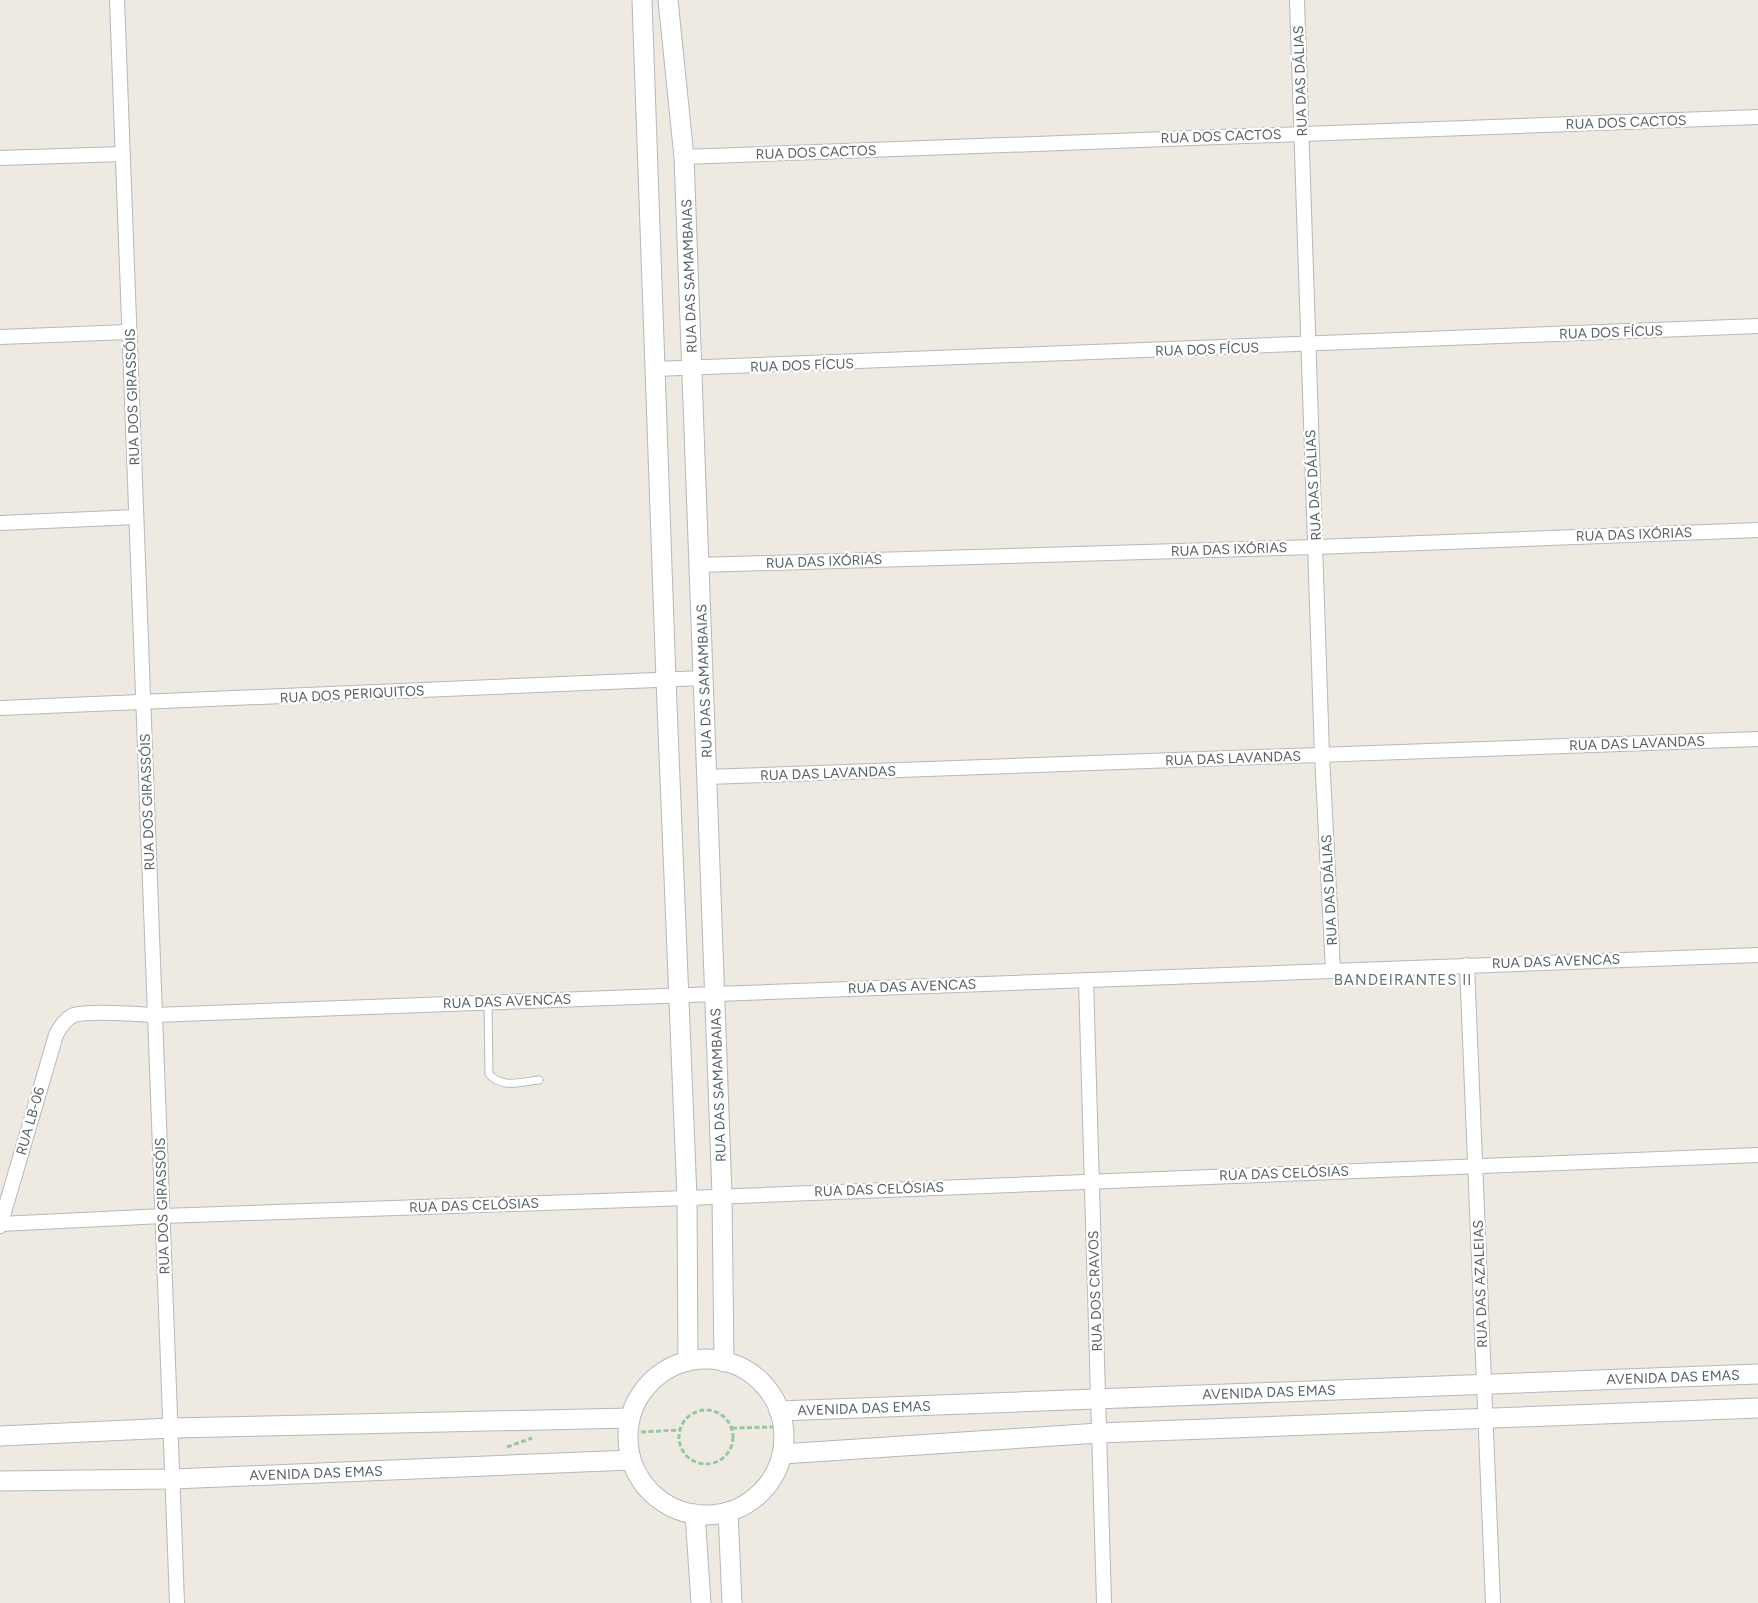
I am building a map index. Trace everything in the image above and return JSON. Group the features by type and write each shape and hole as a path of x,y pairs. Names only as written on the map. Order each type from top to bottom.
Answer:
{"street":[{"name":"RUA DOS GIRASSÓIS","path":"117,0 154,1015 178,1603"},
{"path":"642,0 666,680 687,1198 688,1361"},
{"name":"RUA DAS SAMAMBAIAS","path":"668,0 684,157 722,1195 724,1362"},
{"name":"RUA DAS DÁLIAS","path":"1297,0 1322,755 1333,970"},
{"name":"RUA DOS CACTOS","path":"684,157 1301,133 1758,118"},
{"path":"0,158 123,154"},
{"name":"RUA DOS FÍCUS","path":"655,369 1758,326"},
{"path":"0,338 129,332"},
{"path":"0,523 136,517"},
{"name":"RUA DAS IXÓRIAS","path":"699,565 1758,530"},
{"name":"RUA DOS PERIQUITOS","path":"0,708 703,678"},
{"name":"RUA DAS LAVANDAS","path":"707,777 1758,739"},
{"name":"RUA DAS AVENCAS","path":"67,1020 84,1014 154,1015 1758,954"},
{"name":"RUA DAS AZALEIAS","path":"1467,965 1493,1603"},
{"name":"RUA DOS CRAVOS","path":"1086,980 1104,1603"},
{"name":"RUA LB-06","path":"0,1225 56,1035 60,1026 67,1020"},
{"name":"RUA DAS CELÓSIAS","path":"0,1225 163,1216 687,1198 722,1195 1758,1155"},
{"path":"710,1360 724,1362 752,1375 773,1398 779,1411 784,1433 782,1454 777,1470 769,1484 757,1496 728,1512 708,1515 695,1514 670,1506 649,1490 639,1476 632,1460 629,1425 639,1399 651,1382 662,1373 688,1361 710,1360"},
{"name":"AVENIDA DAS EMAS","path":"779,1411 1758,1374"},
{"path":"782,1454 1099,1433 1758,1408"},
{"path":"0,1436 171,1428 629,1425"},
{"name":"AVENIDA DAS EMAS","path":"0,1482 173,1479 632,1460"},
{"path":"728,1512 732,1603"},
{"path":"695,1514 701,1603"}],"lane":[{"path":"488,1002 490,1074 497,1082 507,1084 539,1080"}],"path":[{"path":"707,1410 716,1412 730,1423 733,1441 726,1456 710,1464 701,1464 686,1455 679,1438 680,1430 690,1415 707,1410"},
{"path":"629,1425 680,1430"},
{"path":"501,1449 537,1437"}],"district":[{"name":"BANDEIRANTES II","path":"1403,980"}]}
